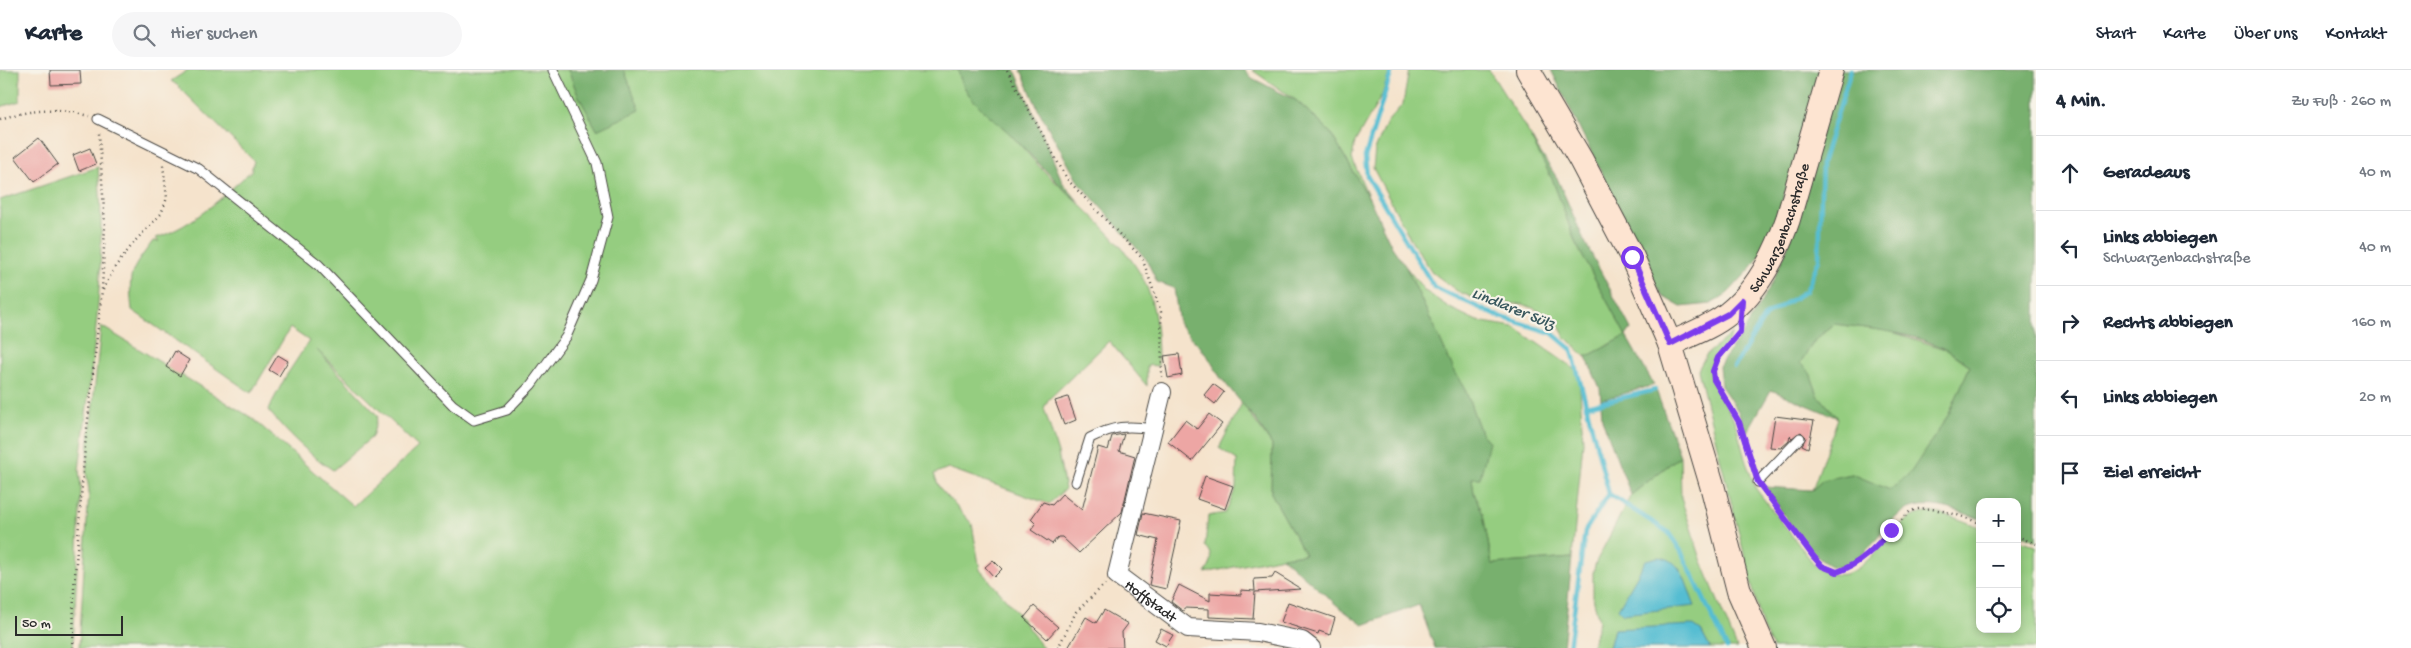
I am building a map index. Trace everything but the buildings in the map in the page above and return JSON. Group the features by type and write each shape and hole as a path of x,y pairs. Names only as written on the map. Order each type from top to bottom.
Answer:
{"main road":[{"path":"1528,70 1581,160 1632,257 1670,344 1710,476 1739,591 1764,648"},
{"name":"Schwarzenbachstraße","path":"1670,344 1728,314 1762,276 1780,242 1830,70"}],"street":[{"name":"Hoffstadt","path":"1162,392 1116,575 1188,628 1258,632 1302,641 1311,648"}],"lane":[{"path":"98,119 199,169 319,266 453,405 474,420 508,410 531,385 566,337 591,280 608,217 597,162 553,70"},
{"path":"1076,482 1090,438 1109,428 1132,425 1153,429"},
{"path":"1758,482 1800,438"}],"path":[{"path":"1007,70 1068,179 1142,258 1160,312 1162,392"},
{"path":"0,119 26,111 66,110 98,119 105,226 102,290 85,447 74,588 73,648"},
{"path":"102,290 121,260 161,214 168,198 165,168 153,146"},
{"path":"1742,300 1740,332 1718,358 1713,371 1714,380 1739,422 1758,482 1822,566 1837,572 1852,567 1873,550 1912,511 1931,510 1953,513 1976,522"},
{"path":"2021,538 2036,544"},
{"path":"1058,648 1076,612 1116,575"}],"green space":[{"path":"0,70 20,70 20,101 0,107"},
{"path":"188,70 568,70 578,95 597,129 639,110 624,70 958,70 965,89 977,104 1013,137 1045,173 1092,215 1131,260 1148,290 1155,318 1158,366 1147,365 1147,386 1109,341 1048,400 1044,408 1058,453 1065,489 1049,504 948,468 934,474 939,487 972,524 980,570 1012,606 1043,648 79,648 89,490 86,472 101,326 252,418 353,506 418,447 317,350 378,416 372,437 333,470 298,443 268,410 286,376 309,341 290,328 251,393 132,310 130,288 132,273 153,241 159,241 156,238 196,218 251,171 254,161 171,81"},
{"path":"568,70 624,70 640,110 597,130 578,95"},
{"path":"958,70 1015,70 1063,183 1080,203 978,105 966,89"},
{"path":"1021,70 1245,70 1252,78 1297,101 1330,132 1370,200 1392,247 1406,267 1466,392 1481,433 1489,442 1480,478 1472,478 1474,493 1483,514 1492,564 1572,558 1563,648 1435,648 1419,605 1363,625 1339,607 1282,557 1305,554 1271,493 1272,445 1256,420 1220,377 1207,355 1179,324 1174,288 1157,282 1146,259 1077,180 1038,109"},
{"path":"1252,70 1390,70 1382,95 1355,142 1352,159 1370,200 1330,132 1297,101"},
{"path":"1409,70 1489,70 1532,138 1553,181 1576,244 1626,336 1586,357 1565,337 1554,317 1523,304 1485,303 1457,291 1432,272 1410,238 1373,168 1375,150 1387,122 1403,104"},
{"path":"1551,70 1823,70 1770,241 1752,267 1728,293 1711,304 1681,307 1662,296"},
{"path":"1839,70 2036,70 2036,541 2021,535 2021,498 1976,498 1976,518 1934,506 1915,507 1906,510 1897,516 1859,558 1848,565 1838,567 1827,564 1810,549 1765,487 1812,490 1823,480 1852,474 1890,490 1911,472 1949,414 1970,366 1956,355 1924,340 1888,331 1834,324 1815,340 1800,363 1810,373 1818,395 1838,418 1771,390 1746,434 1738,411 1721,386 1719,366 1743,333 1772,283 1787,249"},
{"path":"1531,138 1557,178 1584,240 1631,329 1626,336 1576,244 1553,181"},
{"path":"98,167 101,205 100,281 79,470 81,489 73,648 0,648 0,200"},
{"path":"1406,267 1425,291 1450,308 1477,321 1514,327 1579,372 1583,442 1572,558 1492,564 1483,514 1474,493 1472,478 1489,442 1481,433 1466,392"},
{"path":"1834,324 1889,331 1948,350 1970,366 1949,414 1911,473 1890,490 1852,474 1823,480 1812,490 1838,418 1818,395 1810,373 1800,363 1815,340"},
{"path":"1732,333 1729,341 1712,360 1710,379 1735,422 1756,489 1813,563 1830,573 1845,574 1858,568 1870,558 1906,521 1920,514 1927,513 1950,516 1976,526 1976,633 2021,633 2021,540 2036,546 2036,648 1773,648 1763,629 1698,370 1706,355"},
{"path":"1626,336 1654,385 1601,400 1600,388 1586,357"},
{"path":"1656,390 1680,456 1631,495 1602,419 1601,403"},
{"path":"1242,403 1272,445 1271,493 1305,554 1205,573 1211,559 1210,552 1205,546 1208,516 1225,513 1236,488 1237,460 1219,448"},
{"path":"1680,456 1681,498 1701,559 1737,648 1710,648 1701,631 1614,629 1609,648 1592,648 1599,621 1593,598 1593,573 1596,562 1631,495"}],"water":[{"path":"1658,557 1673,562 1678,568 1686,582 1695,606 1623,614 1618,609 1646,560"},
{"path":"1692,625 1701,631 1710,648 1609,648 1614,629"}],"waterway":[{"name":"Lindlarer Sülz","path":"1392,70 1365,157 1367,176 1434,287 1495,315 1552,333 1572,350 1609,494 1585,531 1569,648"},
{"path":"1734,367 1765,316 1806,291 1819,260 1822,163 1851,70"},
{"path":"1586,406 1655,390"},
{"path":"1609,494 1668,532 1681,551 1727,648"}],"route":[{"path":"1632,257 1670,344 1728,314 1742,300 1740,332 1718,358 1713,371 1714,380 1739,422 1758,482 1784,520 1822,566 1837,572 1852,567 1873,550 1891,530"}]}
